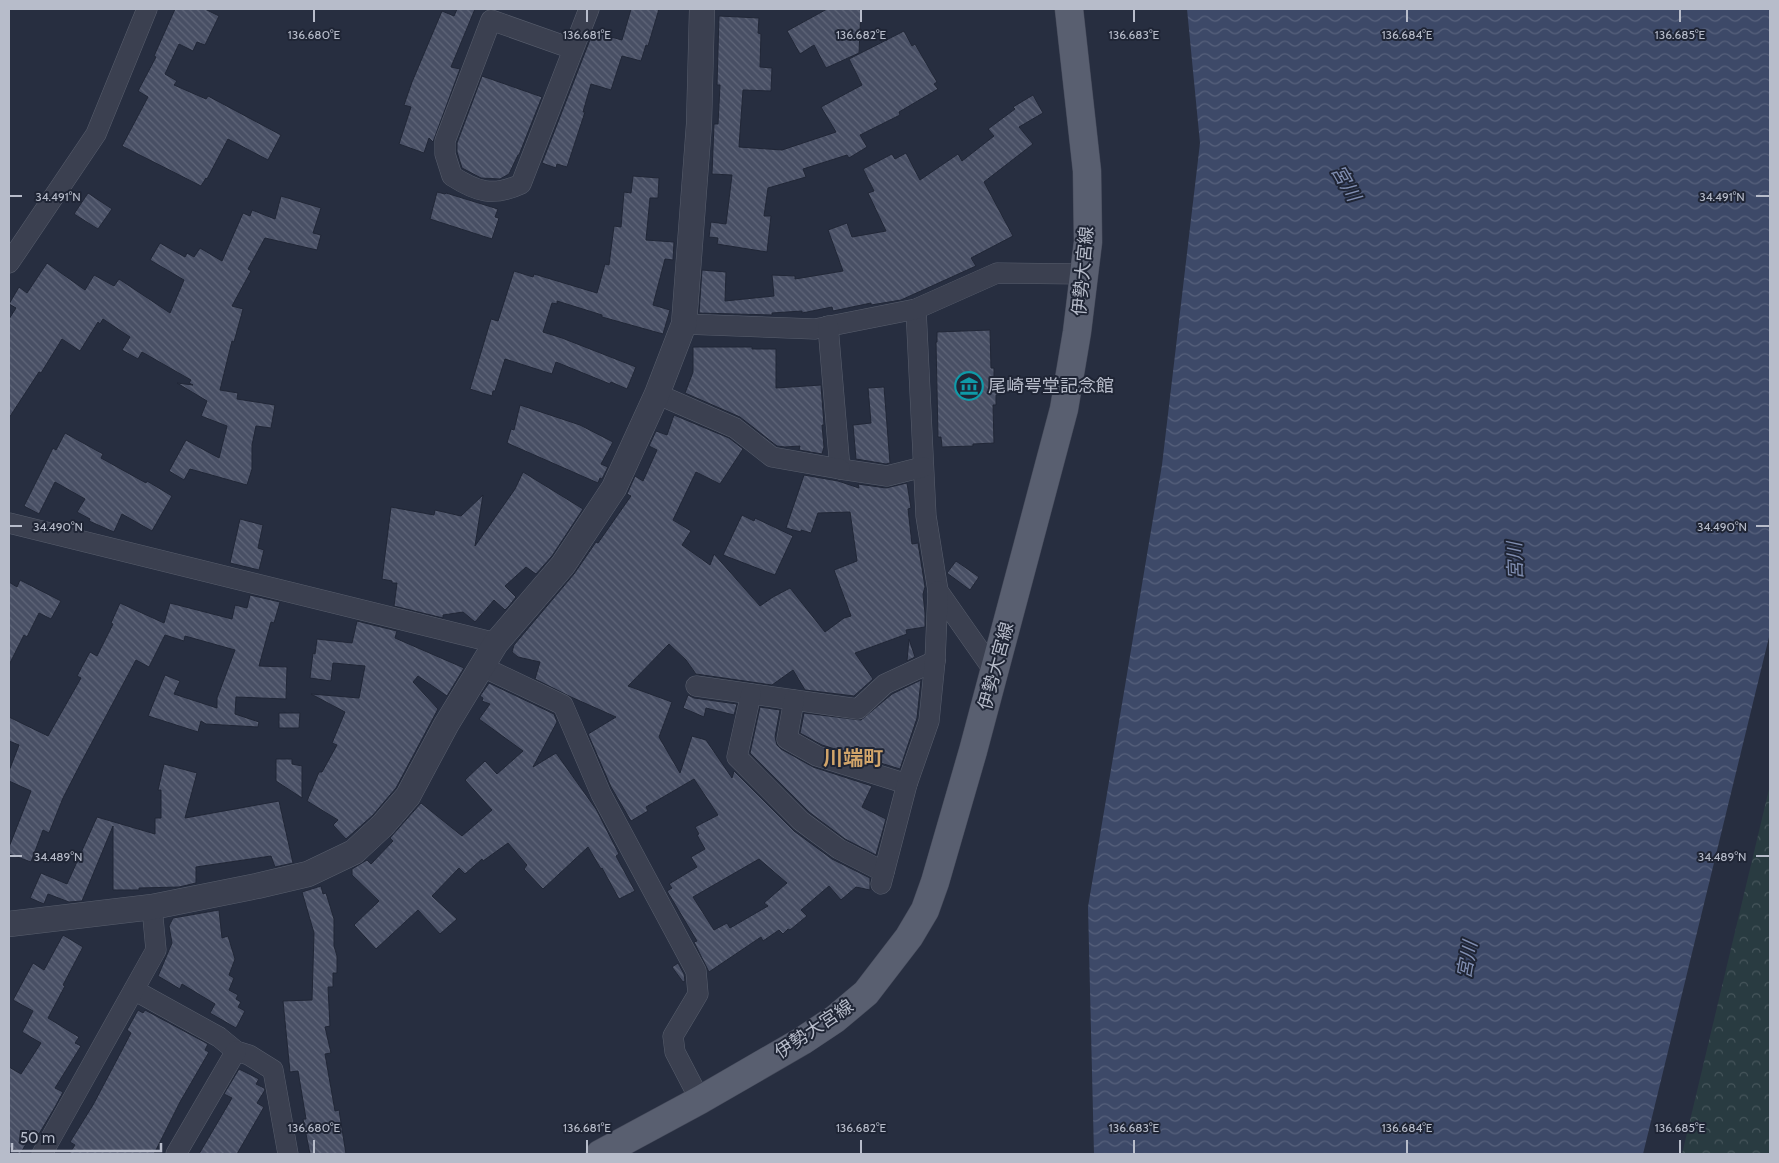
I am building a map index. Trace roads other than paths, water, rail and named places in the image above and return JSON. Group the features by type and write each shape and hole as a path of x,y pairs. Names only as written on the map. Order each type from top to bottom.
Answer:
{"main road":[{"name":"伊勢大宮線","path":"600,1154 700,1100 802,1041 835,1019 866,993 909,937 924,910 935,882 994,671 1064,409 1077,332 1088,242 1087,171 1069,9"}],"street":[{"path":"9,264 96,134 147,9"},
{"path":"574,48 491,20 445,141 445,154 452,176 472,188 487,191 508,190 521,184 574,48 589,9"},
{"path":"9,924 152,907 308,874 354,852 408,796 446,725 496,643 563,565 614,488 656,394 684,324 699,124 702,9"},
{"path":"684,324 815,329 916,308 997,273 1085,274"},
{"path":"751,694 737,757 801,821 882,878 907,784 929,721 935,661 938,591 926,516 916,308"},
{"path":"828,326 840,469"},
{"path":"656,394 735,428 772,457 886,476 924,467"},
{"path":"9,523 496,643"},
{"path":"938,591 994,671"},
{"path":"696,686 858,709 885,684 935,661"},
{"path":"483,667 563,705 601,794 696,971 698,994 673,1036 675,1052 700,1100"},
{"path":"794,700 787,739 817,756 907,784"},
{"path":"42,1154 156,950 152,907"},
{"path":"134,990 219,1037 236,1050 249,1054 273,1070 288,1154"},
{"path":"176,1154 236,1050"}],"water":[{"name":"宮川","path":"1187,9 1770,9 1770,633 1643,1154 1094,1154 1088,907 1162,465 1200,143"}],"place":[{"name":"尾崎咢堂記念館","path":"969,386"}],"district":[{"name":"川端町","path":"853,758"}]}
